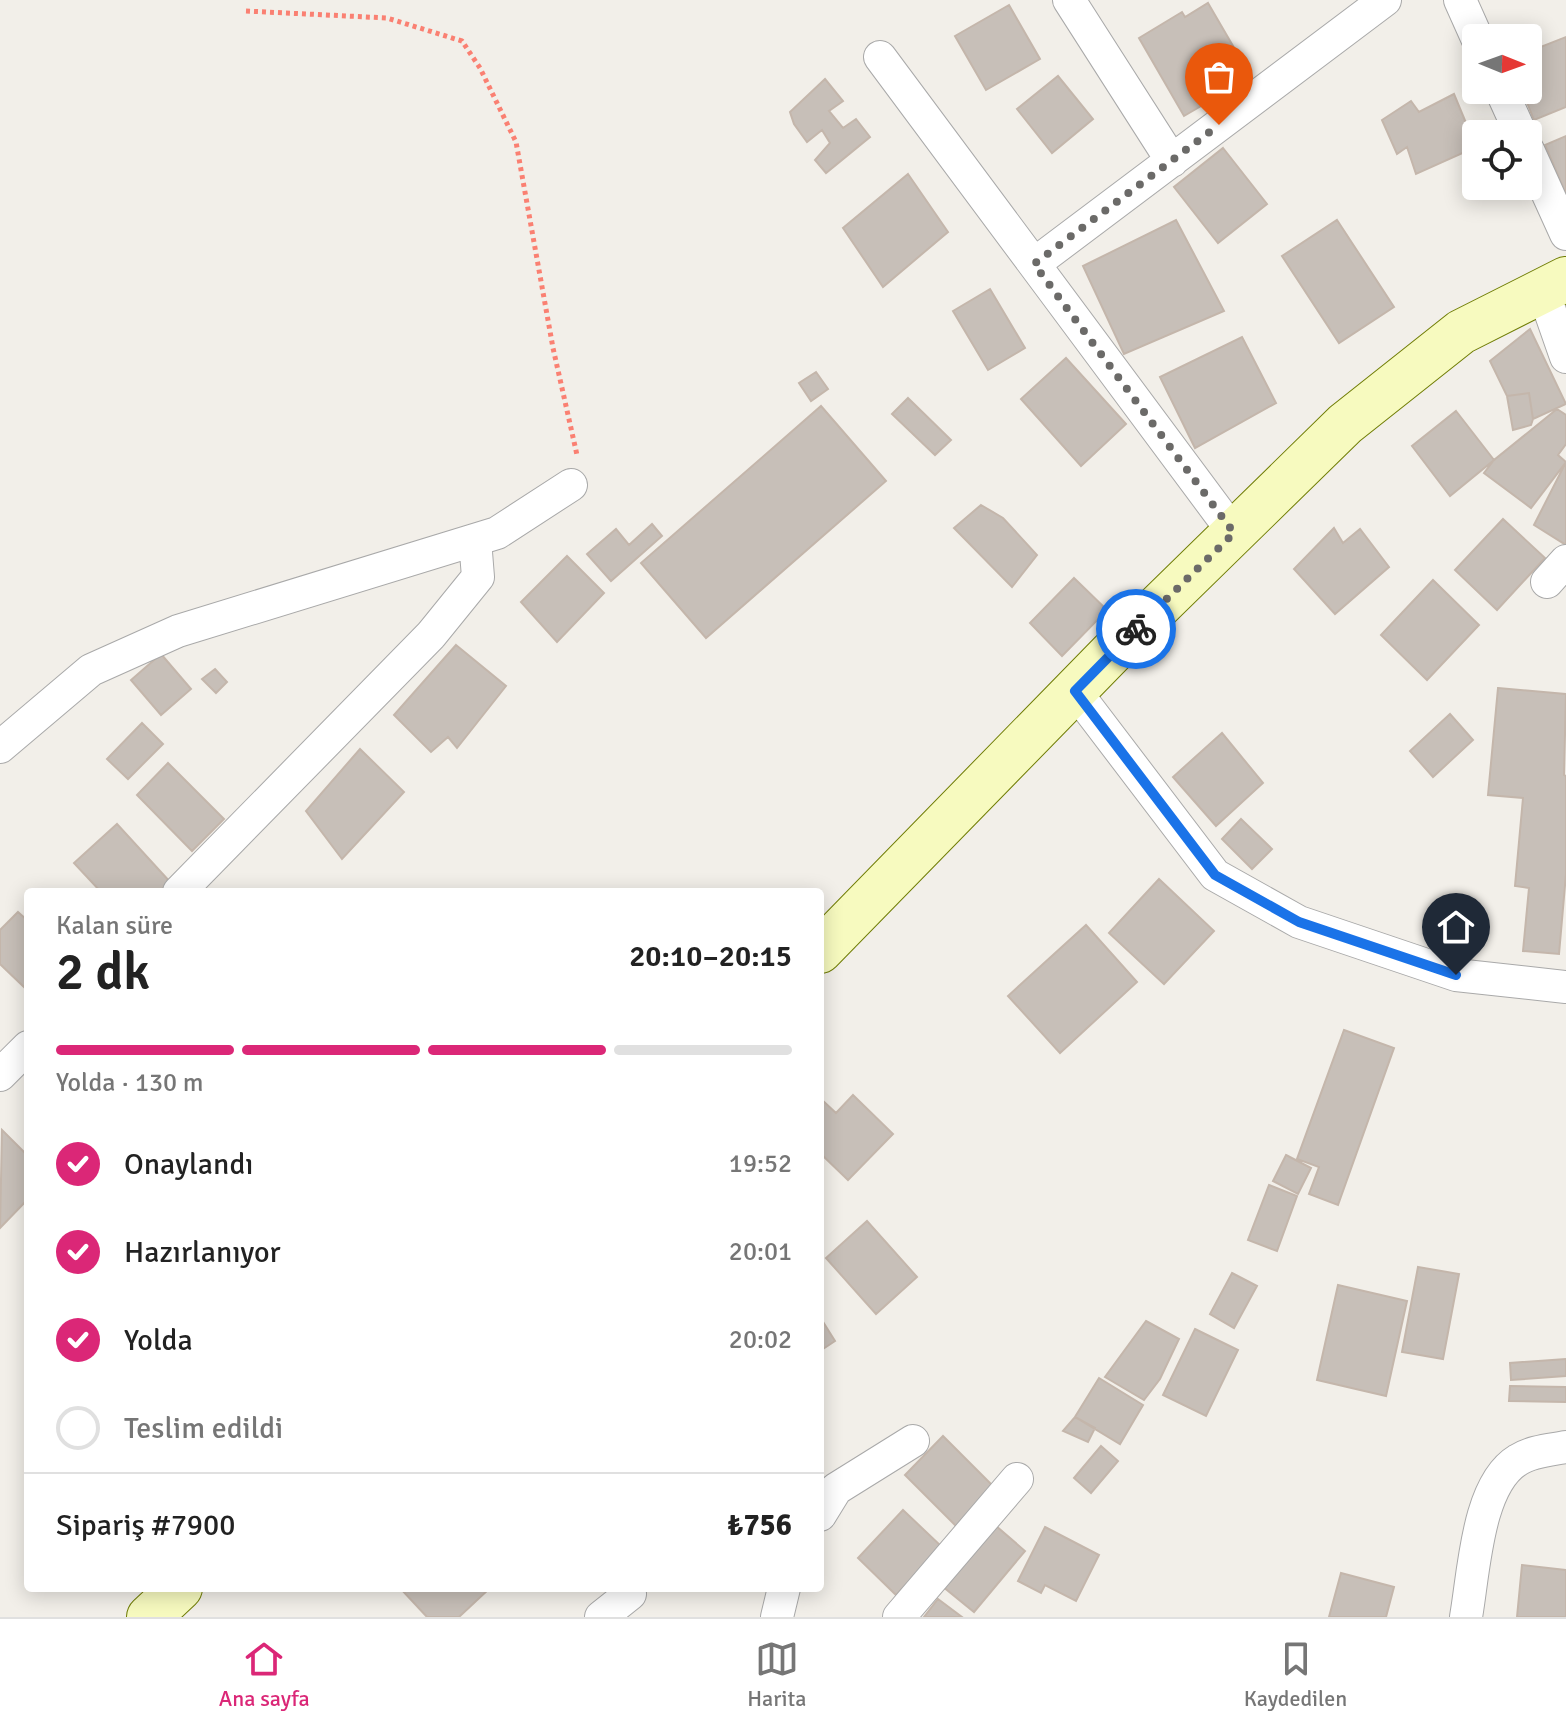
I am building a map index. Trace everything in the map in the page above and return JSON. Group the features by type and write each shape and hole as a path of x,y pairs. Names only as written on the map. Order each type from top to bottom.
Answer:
{"street":[{"path":"1069,0 1172,161"},
{"path":"1034,264 1385,0"},
{"path":"1460,0 1471,24"},
{"path":"880,57 1234,533"},
{"path":"1542,181 1566,234"},
{"path":"824,947 1075,691 1345,424 1461,332 1555,285 1566,357"},
{"path":"0,747 91,670 178,631 497,533 571,485"},
{"path":"183,888 431,635 478,577 475,540"},
{"path":"1075,691 1215,875 1299,922 1456,975 1566,987"},
{"path":"0,1075 24,1051"},
{"path":"824,1508 836,1489 913,1441"},
{"path":"1466,1617 1485,1511 1495,1482 1504,1471 1529,1454 1566,1447"},
{"path":"899,1617 1017,1479"},
{"path":"149,1617 176,1592"},
{"path":"777,1617 783,1592"},
{"path":"601,1617 630,1594"}],"path":[{"path":"246,11 387,18 462,41 480,68 516,142 553,348 580,466 571,485"}],"building":[{"path":"1208,3 1251,77 1184,116 1139,38 1182,12 1185,17"},
{"path":"1009,5 1040,59 986,90 955,36"},
{"path":"1566,37 1566,107 1534,120 1528,104 1542,104 1542,46"},
{"path":"1058,76 1093,119 1052,153 1017,109"},
{"path":"825,79 843,101 829,111 843,128 856,119 870,137 826,173 815,160 830,143 822,130 807,142 794,124 790,112"},
{"path":"1454,94 1465,120 1462,120 1462,153 1416,174 1407,147 1397,154 1382,120 1411,101 1419,112"},
{"path":"1566,136 1566,194 1545,145"},
{"path":"1223,148 1267,204 1218,243 1174,187"},
{"path":"908,174 948,232 883,287 843,228"},
{"path":"1176,220 1224,311 1124,354 1083,266"},
{"path":"1337,220 1394,307 1339,343 1282,256"},
{"path":"990,289 1025,348 988,370 953,311"},
{"path":"1530,329 1566,404 1533,419 1529,393 1507,396 1490,361"},
{"path":"1242,337 1276,403 1195,448 1160,377"},
{"path":"1066,358 1126,424 1081,466 1021,399"},
{"path":"816,372 828,389 811,401 799,383"},
{"path":"1529,393 1531,425 1513,430 1507,396"},
{"path":"908,398 951,440 935,455 892,414"},
{"path":"821,406 886,481 706,638 641,563"},
{"path":"1557,409 1566,415 1566,444 1558,455 1566,462 1531,508 1484,473 1494,460"},
{"path":"1456,411 1494,460 1450,496 1412,446"},
{"path":"1566,462 1566,545 1534,525"},
{"path":"981,505 1003,518 1037,555 1012,587 954,528"},
{"path":"1503,519 1545,558 1497,610 1455,570"},
{"path":"652,524 662,536 611,581 587,554 616,529 629,545"},
{"path":"1334,528 1343,543 1360,529 1389,567 1335,614 1294,569"},
{"path":"567,556 604,593 557,642 521,602"},
{"path":"1074,578 1107,610 1062,656 1030,623"},
{"path":"1433,580 1479,625 1427,680 1381,635"},
{"path":"456,645 506,686 457,748 448,737 431,752 394,715"},
{"path":"161,654 191,689 161,715 131,680"},
{"path":"215,669 227,682 216,693 202,679"},
{"path":"1498,688 1566,694 1566,874 1559,954 1523,951 1529,888 1515,886 1523,798 1488,795"},
{"path":"1450,714 1473,740 1433,777 1410,751"},
{"path":"142,723 163,744 128,779 107,759"},
{"path":"1222,733 1263,783 1216,826 1173,777"},
{"path":"360,749 404,792 342,859 306,811"},
{"path":"168,763 224,819 192,851 137,795"},
{"path":"1241,819 1272,849 1252,869 1222,839"},
{"path":"117,824 171,883 165,888 97,888 74,863"},
{"path":"1159,879 1214,931 1164,984 1109,933"},
{"path":"18,912 24,917 24,987 0,964 0,930"},
{"path":"1086,925 1137,982 1060,1053 1008,996"},
{"path":"1344,1030 1394,1048 1338,1205 1309,1194 1319,1167 1297,1159"},
{"path":"853,1095 893,1134 848,1180 824,1157 824,1102 836,1113"},
{"path":"2,1130 24,1152 24,1203 0,1228"},
{"path":"1286,1155 1311,1168 1298,1194 1273,1181"},
{"path":"1269,1185 1297,1196 1277,1251 1248,1240"},
{"path":"867,1221 917,1277 876,1314 826,1258"},
{"path":"1418,1267 1459,1274 1443,1359 1402,1352"},
{"path":"1232,1273 1257,1286 1234,1328 1210,1314"},
{"path":"1338,1285 1407,1301 1386,1396 1317,1380"},
{"path":"1146,1321 1179,1339 1160,1379 1144,1400 1105,1377"},
{"path":"824,1323 835,1341 824,1348"},
{"path":"1195,1329 1238,1350 1206,1416 1163,1395"},
{"path":"1566,1359 1566,1376 1511,1380 1510,1363"},
{"path":"1099,1378 1143,1405 1120,1444 1075,1417"},
{"path":"1510,1386 1566,1387 1566,1402 1509,1401"},
{"path":"1075,1417 1095,1428 1088,1442 1063,1431"},
{"path":"943,1436 996,1489 958,1528 905,1475"},
{"path":"1101,1446 1118,1461 1091,1493 1074,1478"},
{"path":"903,1510 942,1547 896,1595 858,1558"},
{"path":"988,1519 1025,1551 974,1612 936,1581"},
{"path":"1045,1527 1099,1555 1076,1601 1045,1585 1041,1593 1018,1581"},
{"path":"1522,1565 1566,1570 1566,1617 1517,1617"},
{"path":"1341,1573 1394,1587 1386,1617 1329,1617"},
{"path":"404,1592 486,1592 459,1617 427,1617"},
{"path":"938,1599 962,1617 924,1617"}],"way so far":[{"path":"1136,629 1234,533 1034,264 1219,125"}],"route":[{"path":"1136,629 1075,691 1215,875 1299,922 1456,975"}]}
